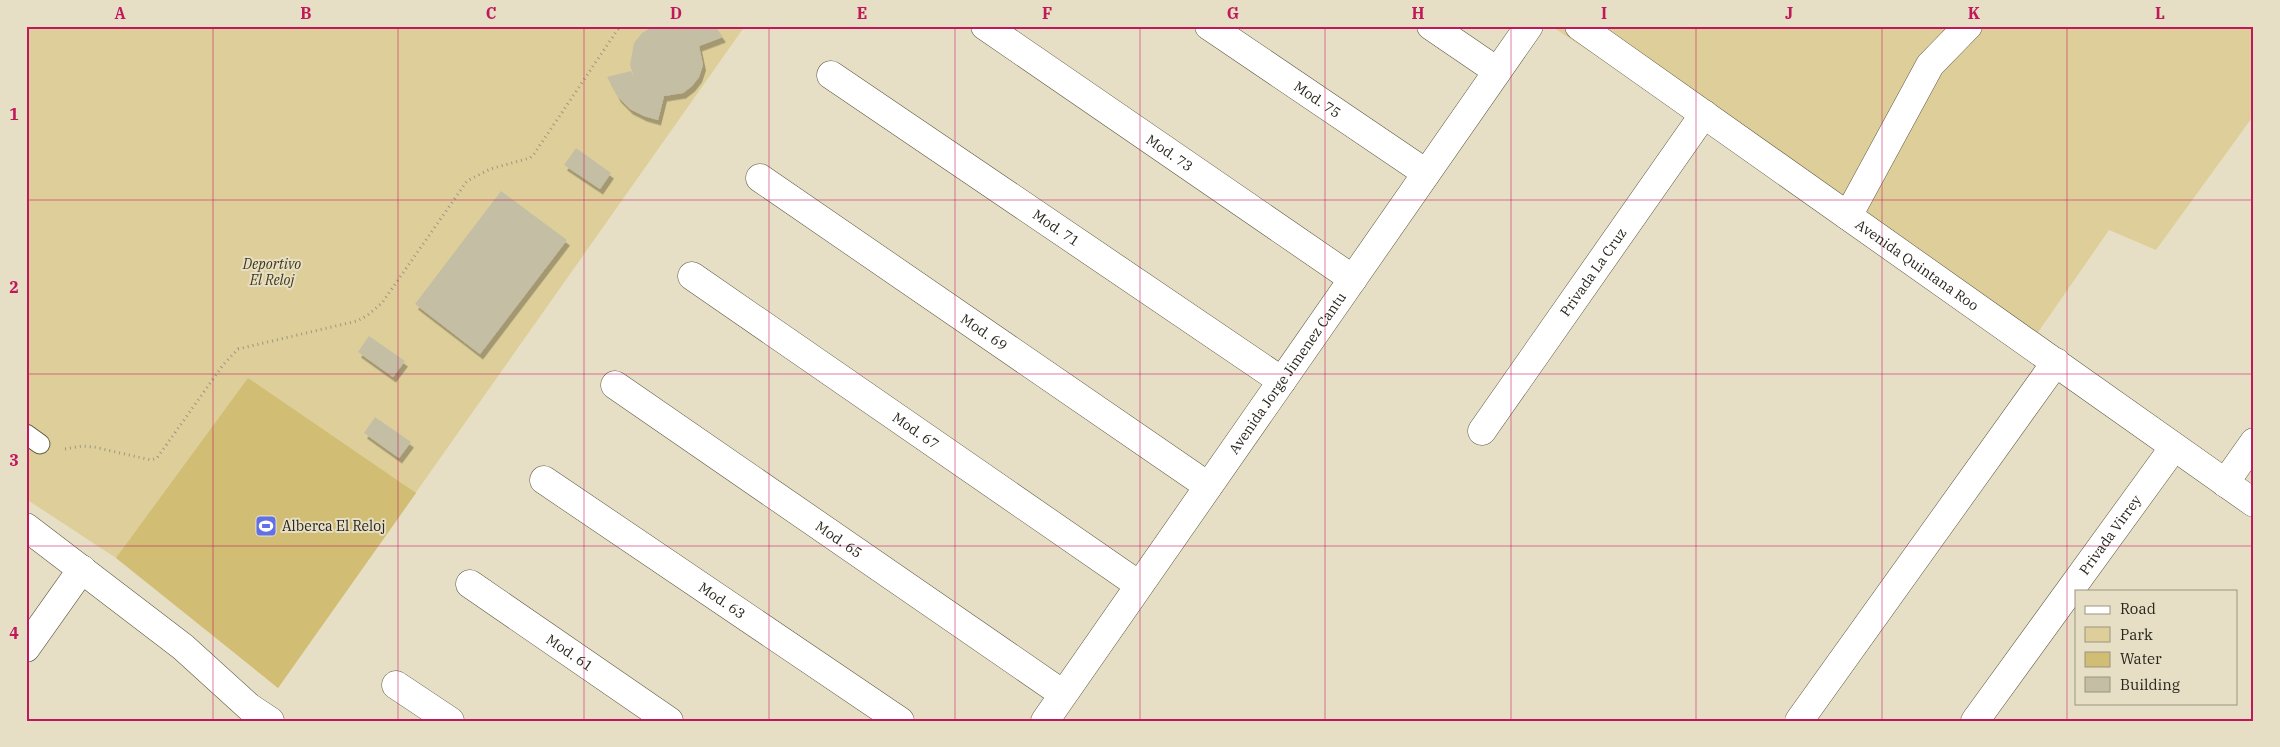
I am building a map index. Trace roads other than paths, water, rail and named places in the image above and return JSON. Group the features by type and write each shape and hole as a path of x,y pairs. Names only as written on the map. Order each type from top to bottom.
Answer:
{"street":[{"name":"Mod. 73","path":"985,26 1353,279"},
{"name":"Mod. 75","path":"1209,26 1426,173"},
{"path":"1431,26 1497,72"},
{"name":"Avenida Jorge Jimenez Cantu","path":"1045,721 1528,26"},
{"name":"Avenida Quintana Roo","path":"1579,26 2254,503"},
{"path":"1848,216 1930,65 1968,26"},
{"name":"Mod. 71","path":"831,75 1282,381"},
{"name":"Privada La Cruz","path":"1482,431 1704,114"},
{"name":"Mod. 69","path":"760,178 1208,486"},
{"name":"Mod. 67","path":"692,276 1139,585"},
{"path":"1799,721 2056,362"},
{"name":"Mod. 65","path":"615,385 1064,694"},
{"path":"2225,483 2254,442"},
{"name":"Privada Virrey","path":"1975,721 2174,447"},
{"name":"Mod. 63","path":"544,480 900,721"},
{"path":"26,527 183,647 249,706 270,721"},
{"path":"26,648 82,569"},
{"name":"Mod. 61","path":"470,584 669,721"},
{"path":"396,684 450,721"}],"water":[{"name":"Alberca El Reloj","path":"248,378 416,493 278,688 116,558"}],"place":[{"name":"Alberca El Reloj","path":"266,526"}],"park label":[{"name":"Deportivo El Reloj","path":"272,272"}]}
